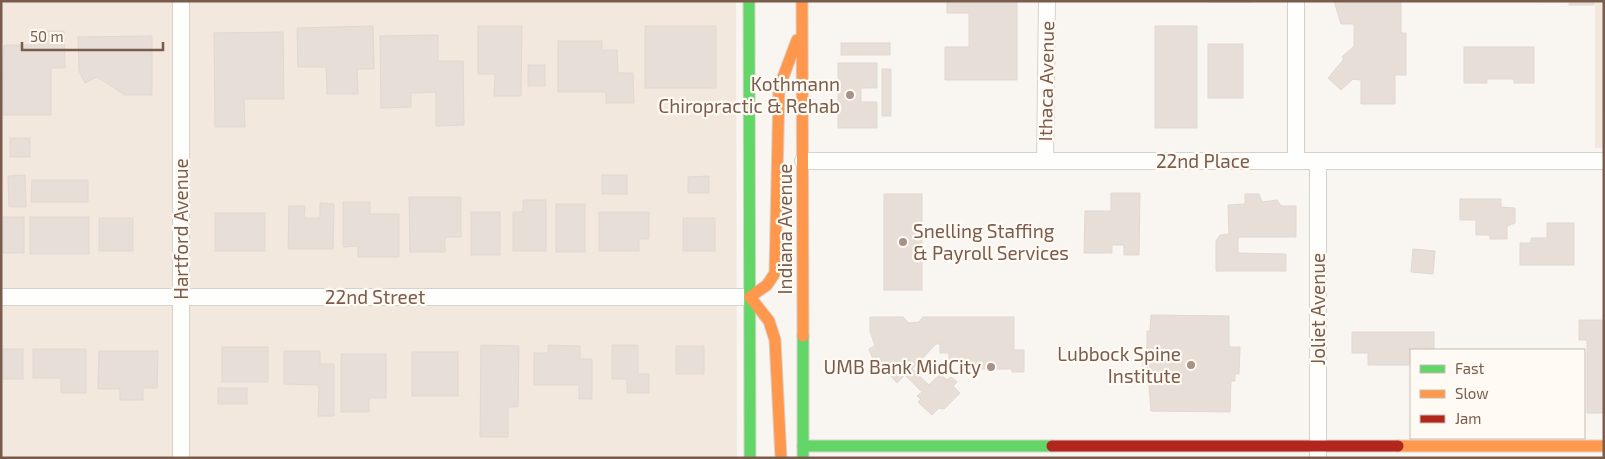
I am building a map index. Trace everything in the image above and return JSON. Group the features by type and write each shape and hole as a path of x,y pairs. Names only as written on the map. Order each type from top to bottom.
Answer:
{"main road":[{"name":"Indiana Avenue","path":"749,1 750,458"},
{"name":"Indiana Avenue","path":"802,1 803,452"},
{"path":"781,458 778,438 777,368 770,323 750,297 767,285 775,273 780,88 802,27"},
{"path":"803,452 1318,452 1604,446"}],"street":[{"name":"Hartford Avenue","path":"181,1 181,458"},
{"name":"Ithaca Avenue","path":"1045,161 1047,1"},
{"path":"1296,1 1296,161"},
{"name":"Joliet Avenue","path":"1318,161 1318,452"},
{"name":"22nd Place","path":"803,162 1604,161"},
{"name":"22nd Street","path":"1,297 750,297"}],"shaded area":[{"path":"1,1 736,1 737,458 1,458"},
{"path":"1438,1 1604,1 1604,148 1595,148 1595,3"}],"building":[{"path":"947,1 1017,1 1017,80 945,80 945,47 969,47 969,13 947,13"},
{"path":"1250,1 1250,2 1208,2"},
{"path":"1334,1 1401,1 1401,33 1406,33 1406,75 1395,75 1395,104 1361,104 1361,80 1353,79 1341,90 1328,78 1344,59 1342,57 1354,46 1354,24 1341,24"},
{"path":"1569,1 1594,1 1594,5 1569,5"},
{"path":"373,26 374,69 357,69 358,94 327,94 326,67 298,67 297,28"},
{"path":"478,26 522,26 521,96 494,96 495,74 478,74"},
{"path":"645,26 716,26 716,88 645,88"},
{"path":"1155,26 1197,26 1197,128 1155,128"},
{"path":"40,31 64,31 65,68 51,68 51,115 1,115 4,45 40,45"},
{"path":"283,32 284,99 244,99 245,127 215,127 214,33"},
{"path":"438,35 438,61 463,61 464,125 436,126 436,92 411,93 411,107 381,108 380,36"},
{"path":"152,36 152,95 125,95 97,77 85,83 79,71 78,37"},
{"path":"558,41 602,41 602,50 617,50 618,73 633,73 634,103 606,103 606,92 558,92"},
{"path":"841,43 890,43 890,55 841,55"},
{"path":"1208,44 1243,44 1243,98 1208,98"},
{"path":"1464,47 1534,47 1534,83 1514,83 1514,79 1487,79 1487,83 1464,83"},
{"name":"Kothmann Chiropractic & Rehab","path":"838,63 877,63 877,88 861,88 861,102 877,102 877,128 838,128"},
{"path":"528,65 545,65 545,86 528,86"},
{"path":"882,69 891,69 891,116 882,116"},
{"path":"1604,80 1604,111 1603,111"},
{"path":"10,138 30,138 30,157 10,157"},
{"path":"25,175 26,207 9,207 8,176"},
{"path":"602,175 627,175 627,194 602,194"},
{"path":"709,176 709,193 688,193 688,177"},
{"path":"32,180 88,180 88,202 31,202"},
{"path":"1111,193 1140,193 1139,255 1124,255 1124,245 1112,245 1112,253 1084,253 1085,211 1111,211"},
{"name":"Snelling Staffing & Payroll Services","path":"884,194 922,194 922,290 884,290"},
{"path":"1245,194 1259,194 1262,202 1277,200 1281,206 1296,206 1296,237 1238,237 1238,253 1286,254 1286,271 1216,271 1216,241 1220,235 1229,234 1228,205 1245,204"},
{"path":"409,197 461,197 461,237 445,237 445,252 410,252"},
{"path":"1460,199 1501,199 1501,207 1515,208 1515,223 1507,226 1507,239 1490,239 1490,235 1476,235 1476,220 1460,220"},
{"path":"523,200 546,200 546,251 513,251 513,212 523,212"},
{"path":"343,202 370,202 370,214 399,214 399,257 358,257 358,246 343,247"},
{"path":"320,203 334,204 333,249 288,249 289,206 305,206 304,218 320,218"},
{"path":"556,204 585,204 585,252 556,252"},
{"path":"471,212 500,212 500,255 471,255"},
{"path":"599,212 649,212 649,239 639,239 639,251 599,251"},
{"path":"215,213 265,213 265,251 215,251"},
{"path":"1,217 24,217 24,253 1,253"},
{"path":"30,217 89,217 89,254 30,254"},
{"path":"99,218 133,218 133,251 99,251"},
{"path":"683,218 715,218 715,251 683,251"},
{"path":"1547,223 1574,223 1574,265 1520,265 1520,243 1531,243 1531,238 1547,238"},
{"path":"1413,249 1435,251 1433,274 1411,272"},
{"name":"Lubbock Spine Institute","path":"1151,315 1229,316 1229,347 1240,347 1239,374 1235,374 1235,381 1231,381 1230,412 1151,411 1148,373 1143,373 1143,356 1147,356 1147,331 1150,331"},
{"name":"UMB Bank MidCity","path":"870,317 903,317 909,323 919,322 923,317 1014,317 1014,350 1024,350 1024,372 1012,372 1012,369 959,369 959,361 949,361 949,353 940,353 940,344 936,344 912,369 929,385 940,374 947,380 951,377 957,382 953,386 960,393 944,409 939,408 932,415 918,402 921,399 917,396 922,392 905,375 897,383 887,372 879,356 873,359 869,349 875,346 870,331"},
{"path":"1579,320 1604,320 1604,413 1587,413 1587,340 1579,340"},
{"path":"1352,332 1434,332 1434,349 1410,349 1410,365 1368,365 1368,353 1352,353"},
{"path":"481,345 519,346 518,407 508,407 508,437 480,437"},
{"path":"548,345 580,346 580,359 592,359 592,399 579,399 579,385 534,385 534,353 548,353"},
{"path":"612,345 638,345 638,374 649,374 649,393 627,393 627,379 612,379"},
{"path":"676,346 704,346 704,374 676,374"},
{"path":"222,347 268,347 268,382 222,382"},
{"path":"1,349 23,349 23,379 1,379"},
{"path":"33,349 86,349 86,393 61,393 61,378 33,378"},
{"path":"99,351 158,351 157,388 143,388 143,400 120,400 120,389 98,389"},
{"path":"284,351 320,351 320,364 334,364 334,416 318,416 319,385 284,384"},
{"path":"412,352 458,352 458,396 412,396"},
{"path":"341,354 386,354 386,398 369,398 369,412 341,412"},
{"path":"218,388 247,388 247,404 218,404"}],"traffic: fast":[{"path":"749,1 750,458"},
{"path":"803,336 803,458"},
{"path":"803,446 1052,446"}],"traffic: slow":[{"path":"802,1 803,336"},
{"path":"750,297 767,285 775,273 779,88 797,40"},
{"path":"750,297 769,321 775,340 781,458"},
{"path":"1398,446 1604,446"}],"traffic: jam":[{"path":"1052,446 1398,446"}],"place":[{"name":"Kothmann Chiropractic & Rehab","path":"850,95"},
{"name":"Snelling Staffing & Payroll Services","path":"903,242"},
{"name":"Lubbock Spine Institute","path":"1191,365"},
{"name":"UMB Bank MidCity","path":"991,367"}]}
